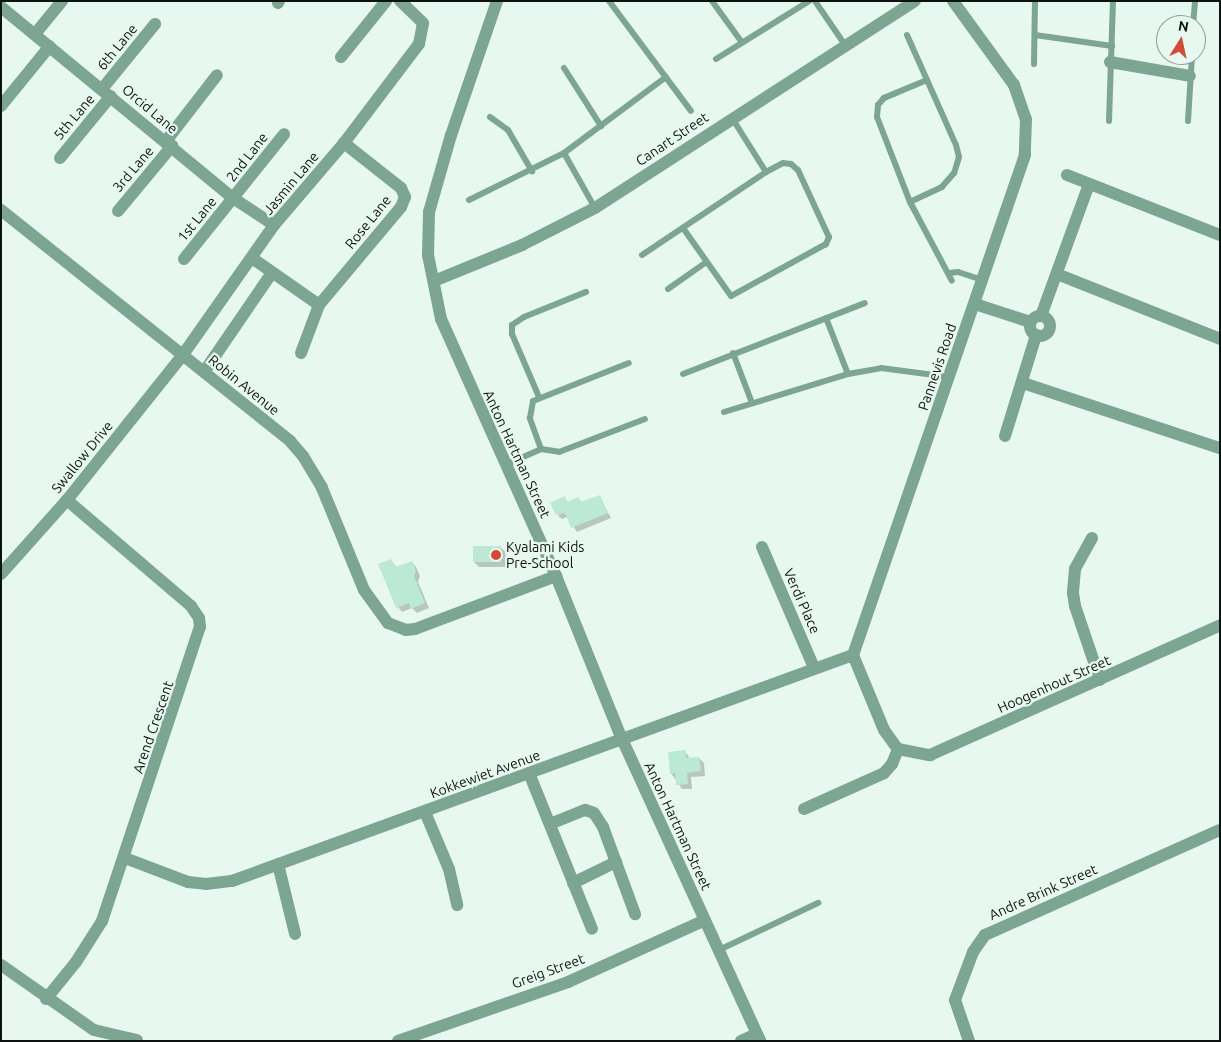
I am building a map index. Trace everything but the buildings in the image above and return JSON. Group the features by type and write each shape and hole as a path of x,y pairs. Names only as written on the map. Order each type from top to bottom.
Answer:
{"street":[{"path":"35,34 62,1"},
{"path":"341,57 386,1"},
{"name":"Jasmin Lane","path":"182,356 274,226 344,143 420,44 424,31 420,18 400,1"},
{"name":"Anton Hartman Street","path":"497,1 451,135 429,212 428,256 447,338 556,576 622,740 758,1038"},
{"name":"Canart Street","path":"434,281 522,245 596,208 731,118 915,1"},
{"name":"Pannevis Road","path":"853,655 1022,167 1026,119 1014,86 953,1"},
{"name":"Orcid Lane","path":"8,7 35,34 234,198 274,226"},
{"name":"6th Lane","path":"106,92 155,24"},
{"path":"1,106 50,46"},
{"path":"1110,62 1190,76"},
{"name":"3rd Lane","path":"118,211 169,144 217,75"},
{"name":"5th Lane","path":"60,158 106,92"},
{"name":"2nd Lane","path":"234,198 284,134"},
{"name":"Rose Lane","path":"301,353 319,306 401,207 405,197 400,188 344,143"},
{"path":"1067,175 1220,235"},
{"path":"975,304 1036,319 1048,321 1049,330 1042,336 1036,335 1031,331 1036,319 1057,274 1089,184"},
{"name":"1st Lane","path":"184,259 234,198"},
{"name":"Robin Avenue","path":"1,210 204,372 304,456 322,488 369,598 382,619 406,630 556,576"},
{"path":"252,258 271,274 319,306"},
{"path":"204,372 271,274"},
{"path":"1057,274 1220,340"},
{"path":"1004,436 1023,383 1036,335"},
{"name":"Swallow Drive","path":"1,574 67,500 182,356"},
{"path":"1023,383 1220,448"},
{"name":"Arend Crescent","path":"46,999 94,936 125,858 197,642 199,618 191,606 67,500"},
{"path":"1092,538 1075,569 1073,593 1075,606 1100,680"},
{"name":"Verdi Place","path":"762,547 814,668"},
{"name":"Hoogenhout Street","path":"898,749 930,755 1220,625"},
{"path":"804,809 884,773 895,760 898,749 884,730 853,655"},
{"name":"Kokkewiet Avenue","path":"125,858 188,882 206,884 232,880 425,812 853,655"},
{"path":"529,773 592,929"},
{"path":"550,824 590,811 603,827 635,914"},
{"path":"425,812 449,869 457,905"},
{"name":"Andre Brink Street","path":"969,1041 955,1000 973,952 984,935 1220,830"},
{"path":"573,883 616,862"},
{"path":"278,864 295,934"},
{"name":"Greig Street","path":"398,1041 568,982 705,920"},
{"path":"1,965 46,999 94,1030 137,1040"},
{"path":"741,1041 758,1038"}],"lane":[{"path":"609,1 691,111"},
{"path":"712,1 741,41"},
{"path":"716,59 741,41 810,1"},
{"path":"815,1 845,45"},
{"path":"1034,64 1035,1"},
{"path":"1109,121 1113,1"},
{"path":"1194,15 1195,1"},
{"path":"906,35 959,157 954,173 942,187 910,202"},
{"path":"1034,35 1112,46"},
{"path":"1188,121 1191,65"},
{"path":"564,68 601,126"},
{"path":"469,200 532,171 564,152 666,77"},
{"path":"927,80 884,98 877,111 910,202 949,273 952,282"},
{"path":"490,117 508,130 532,171"},
{"path":"731,118 766,172"},
{"path":"564,152 596,208"},
{"path":"642,254 766,172 783,163 795,166 828,235 828,241 735,296 725,291 683,228"},
{"path":"668,288 705,263"},
{"path":"949,273 958,272 983,280"},
{"path":"539,397 512,334 512,325 524,317 586,292"},
{"path":"683,374 865,303"},
{"path":"826,318 848,374"},
{"path":"733,353 752,403"},
{"path":"541,449 529,413 533,401 628,363"},
{"path":"724,412 848,374 895,369 949,377"},
{"path":"505,464 541,449 560,452 645,419"},
{"path":"719,950 818,903"}],"place":[{"name":"Kyalami Kids Pre-School","path":"496,555"}]}
